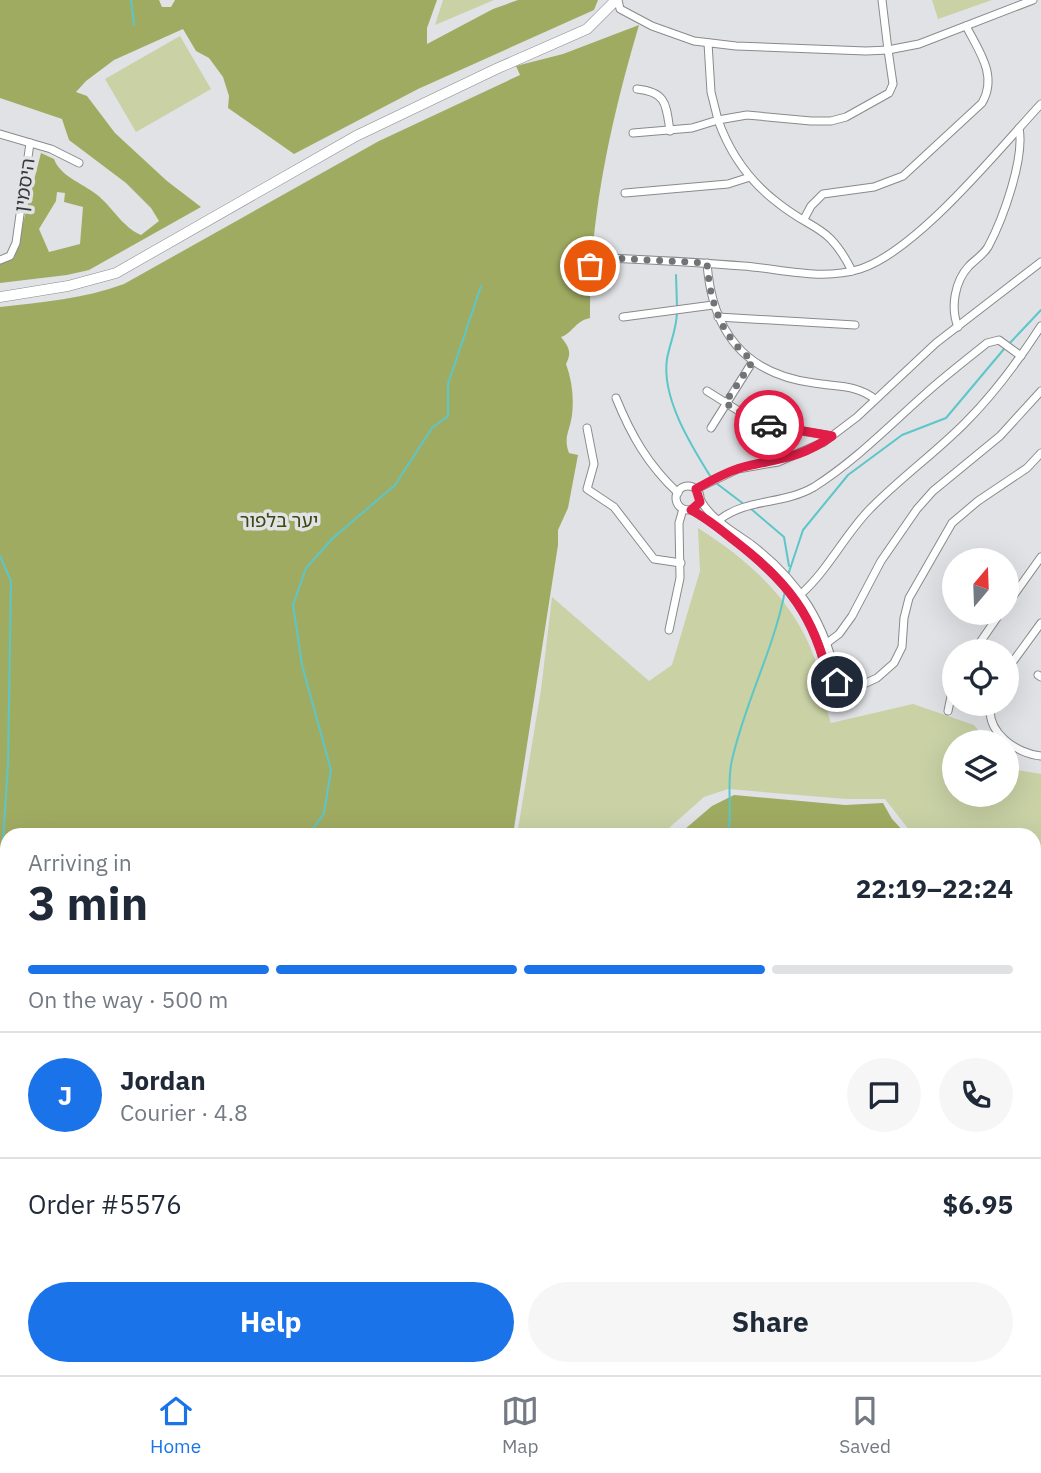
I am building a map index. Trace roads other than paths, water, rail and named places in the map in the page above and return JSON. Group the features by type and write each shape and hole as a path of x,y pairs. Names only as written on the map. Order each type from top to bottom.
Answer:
{"main road":[{"path":"0,297 68,286 116,273 356,136 495,69 587,29 617,0"}],"street":[{"path":"617,0 620,9 652,26 676,36 708,43 866,51 919,44 1033,0"},
{"path":"633,133 670,131 747,115 811,121 831,121 846,117 889,93 892,85 882,0"},
{"path":"804,219 811,206 823,194 874,187 903,176 982,103 988,90 988,73 966,26"},
{"path":"708,43 710,92 718,120 734,156 750,177 778,203 833,238 852,271"},
{"path":"637,89 650,90 660,95 667,109 670,131"},
{"path":"610,258 707,263 810,275 862,268 895,250 923,229 1041,104"},
{"path":"958,327 954,316 959,282 987,248 997,227 1010,191 1020,145 1019,128"},
{"path":"0,134 51,149 79,163"},
{"name":"היסמין","path":"0,260 10,256 16,243 30,143"},
{"path":"625,193 727,184 750,177"},
{"path":"707,263 713,304 718,317 734,343 753,361 783,377 815,384 851,386 875,399"},
{"path":"773,568 687,509 677,501 678,493 686,487 696,489 738,469 799,455 832,436 958,327 1040,264"},
{"path":"623,317 713,304"},
{"path":"718,317 855,325"},
{"path":"797,592 813,583 867,512 964,424 1021,356 1041,326"},
{"path":"719,520 739,507 799,495 825,480 875,441 926,392 987,342 999,340 1021,356"},
{"path":"711,428 753,361"},
{"path":"707,391 753,420 772,426 832,436"},
{"path":"827,643 839,634 852,616 881,561 917,509 933,491 1000,436 1041,391"},
{"path":"616,398 640,450 658,475 678,493"},
{"path":"587,428 594,464 587,489 614,507 654,559 681,563"},
{"path":"833,682 849,687 866,683 877,678 894,663 902,647 904,618 909,598 952,523 978,501 1027,468 1041,453"},
{"path":"696,489 704,507 773,568 816,614 827,643 833,682"},
{"path":"669,630 681,563 679,523 687,509 698,505 700,499"},
{"path":"1019,588 1041,557"},
{"path":"797,592 833,682"},
{"path":"1019,653 1041,623"},
{"path":"992,716 999,733 1011,746 1024,754 1041,757"}],"waterway":[{"path":"131,0 134,25"},
{"path":"676,275 677,306"},
{"path":"314,828 324,813 331,770 302,665 293,605 306,568 333,538 395,485 432,428 448,416 448,384 481,286"},
{"path":"1008,345 1041,310"},
{"path":"677,311 667,359 669,390 680,422 712,479"},
{"path":"788,575 803,530 848,475 902,435 946,418 1004,349"},
{"path":"716,483 745,505"},
{"path":"750,508 784,537 789,566"},
{"path":"0,556 11,581 8,764 4,828"},
{"path":"729,828 732,760 744,717 774,634 785,591"}],"park label":[{"name":"יער בלפור","path":"279,520"}]}
